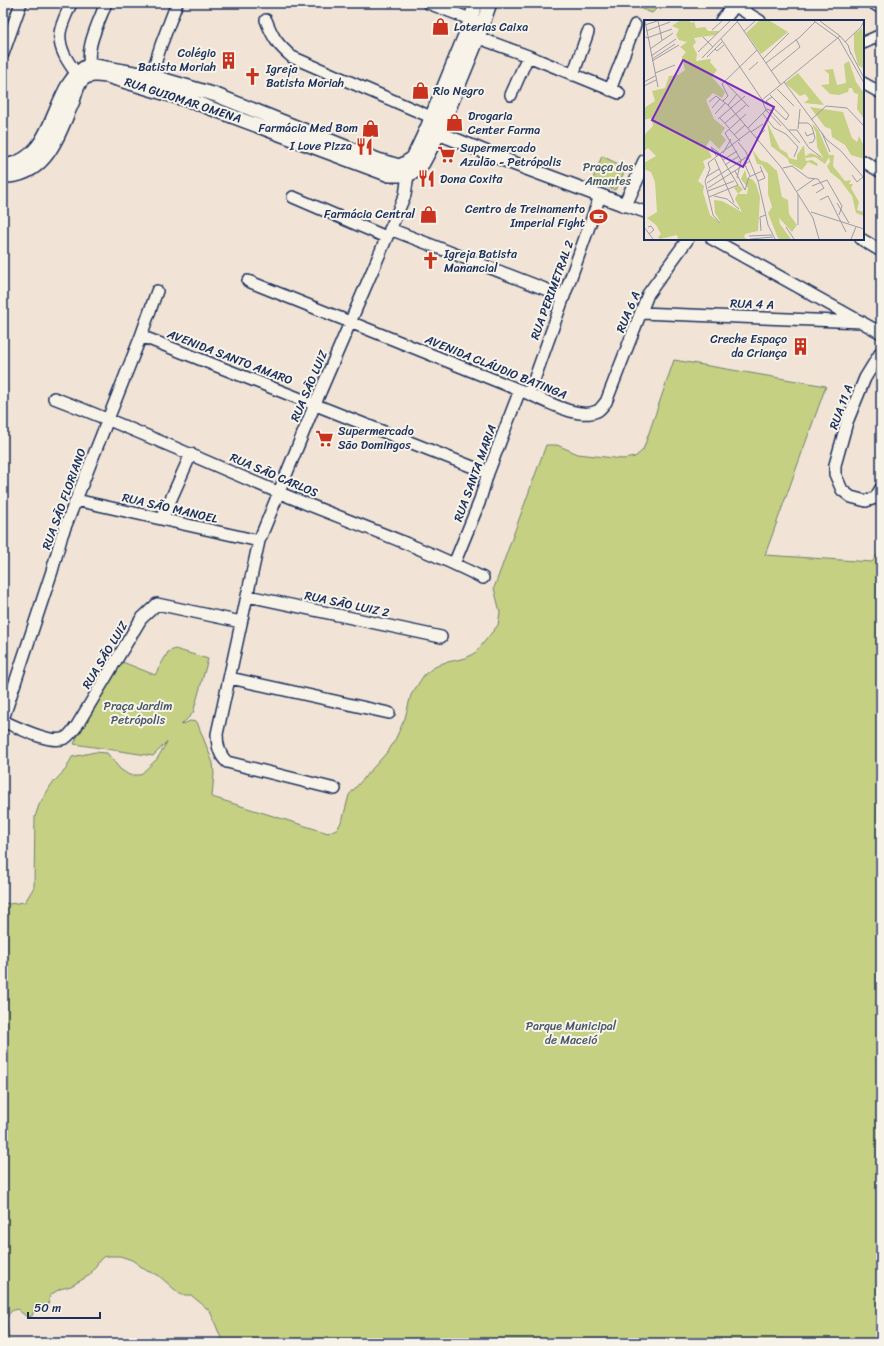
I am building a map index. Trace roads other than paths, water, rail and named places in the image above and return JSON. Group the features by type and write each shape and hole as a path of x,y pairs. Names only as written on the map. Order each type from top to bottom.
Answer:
{"street":[{"path":"3,54 21,3"},
{"path":"71,3 60,32 62,48 66,58 85,73"},
{"path":"3,176 20,174 31,170 44,159 54,143 85,73 91,44 106,3"},
{"path":"149,82 160,45 177,3"},
{"path":"428,3 483,24"},
{"path":"406,170 416,171 423,163 476,3"},
{"path":"435,125 478,38 490,3"},
{"path":"873,3 881,8"},
{"path":"723,20 735,4 759,20"},
{"path":"266,20 272,35 280,46 292,57 510,162 644,212"},
{"path":"466,33 528,56 615,92 635,25"},
{"path":"572,75 588,32"},
{"path":"864,43 881,35"},
{"path":"511,95 528,56"},
{"path":"3,166 12,165 24,160 34,151 42,141 65,92 85,73"},
{"name":"RUA GUIOMAR OMENA","path":"85,73 149,82 194,102 389,175 406,170"},
{"path":"864,84 881,93"},
{"path":"864,162 881,172"},
{"path":"625,205 644,163"},
{"name":"RUA SÃO LUIZ","path":"335,789 227,762 223,759 217,744 217,734 259,541 315,404 405,195 406,170"},
{"name":"RUA PERIMETRAL 2","path":"524,392 563,296 600,196"},
{"path":"293,198 563,296"},
{"name":"RUA 6 A","path":"615,379 648,294 687,240"},
{"path":"714,240 881,333"},
{"path":"863,240 881,251"},
{"name":"AVENIDA CLÁUDIO BATINGA","path":"248,281 558,407 584,414 598,411 606,402 615,379"},
{"name":"RUA SÃO FLORIANO","path":"3,720 52,572 62,535 141,336 157,291"},
{"name":"RUA 4 A","path":"640,313 862,322"},
{"name":"AVENIDA SANTO AMARO","path":"141,336 488,473"},
{"name":"RUA 11 A","path":"881,352 865,378 847,422 835,465 835,474 842,490 851,497 866,501 875,498 881,488"},
{"name":"RUA SANTA MARIA","path":"454,564 479,503 488,473 524,392"},
{"name":"RUA SÃO CARLOS","path":"54,398 108,419 454,564 483,578"},
{"path":"162,519 191,454"},
{"name":"RUA SÃO MANOEL","path":"76,500 259,541"},
{"name":"RUA SÃO LUIZ 2","path":"248,596 441,637"},
{"name":"RUA SÃO LUIZ","path":"3,720 48,739 65,738 83,717 141,619 157,604 241,622"},
{"path":"230,678 389,712"}],"place":[{"name":"Loterias Caixa","path":"441,27"},
{"name":"Colégio Batista Moriah","path":"229,60"},
{"name":"Igreja Batista Moriah","path":"253,76"},
{"name":"Rio Negro","path":"420,91"},
{"name":"Drogaria Center Farma","path":"455,123"},
{"name":"Farmácia Med Bom","path":"371,128"},
{"name":"I Love Pizza","path":"365,146"},
{"name":"Supermercado Azulão - Petrópolis","path":"447,155"},
{"name":"Dona Coxita","path":"427,179"},
{"name":"Farmácia Central","path":"428,214"},
{"name":"Centro de Treinamento Imperial Fight","path":"598,216"},
{"name":"Igreja Batista Manancial","path":"431,261"},
{"name":"Creche Espaço da Criança","path":"800,346"},
{"name":"Supermercado São Domingos","path":"325,438"}],"park label":[{"name":"Praça dos Amantes","path":"608,174"},
{"name":"Praça Jardim Petrópolis","path":"138,713"},
{"name":"Parque Municipal de Maceió","path":"571,1033"}]}
